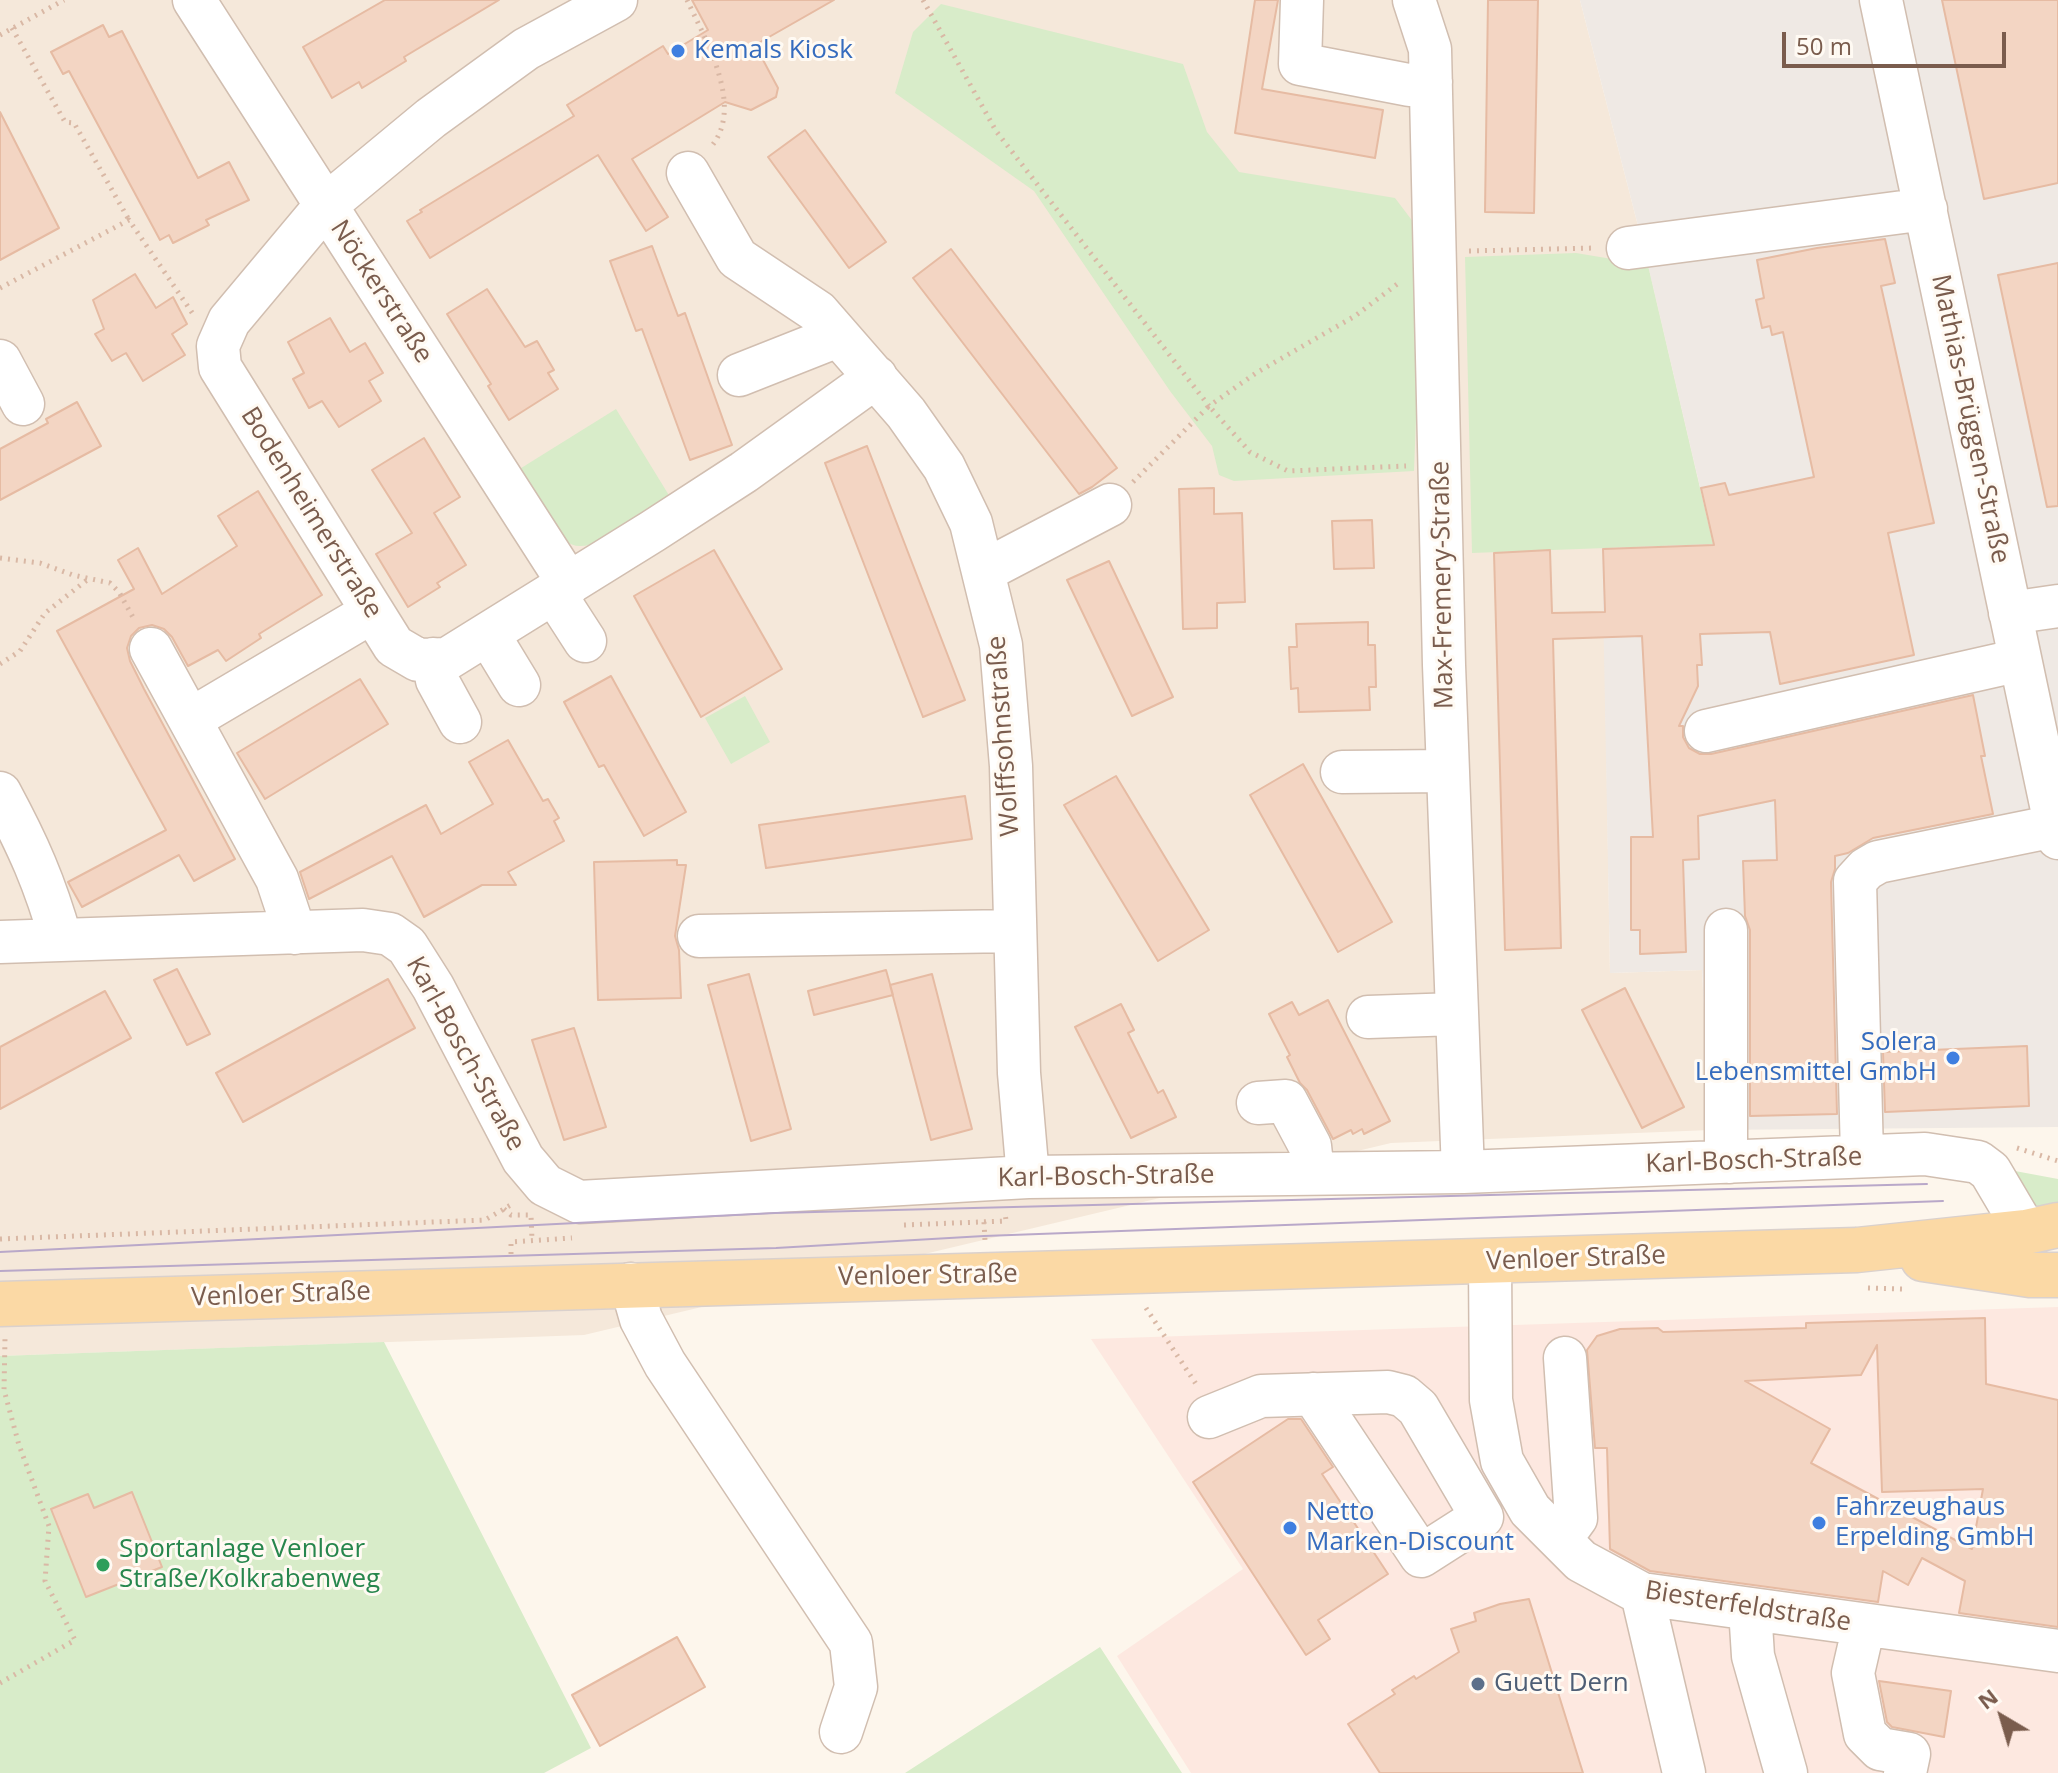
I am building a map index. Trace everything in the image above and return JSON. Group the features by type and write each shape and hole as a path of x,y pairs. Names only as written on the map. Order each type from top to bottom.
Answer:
{"main road":[{"name":"Venloer Straße","path":"3,1320 631,1284 1857,1250 2042,1229"},
{"name":"Venloer Straße","path":"1857,1250 2030,1275 2058,1275"}],"street":[{"name":"Nöckerstraße","path":"194,0 326,205 562,588 585,641"},
{"path":"222,337 229,321 326,205 431,118 526,49 616,0"},
{"path":"1302,0 1300,64 1409,85 1431,82"},
{"name":"Max-Fremery-Straße","path":"1414,0 1430,49 1448,771 1463,1172"},
{"name":"Mathias-Brüggen-Straße","path":"1881,0 2057,832"},
{"name":"Wolffsohnstraße","path":"688,173 737,258 818,312 906,413 944,467 971,523 1001,645 1011,766 1019,1073 1028,1177"},
{"path":"1628,248 1926,209"},
{"path":"739,375 825,341 836,333"},
{"name":"Bodenheimerstraße","path":"222,337 218,346 220,367 394,646 418,660 433,659"},
{"path":"0,362 23,404"},
{"path":"460,722 437,680 433,659 447,659 562,588 744,472 876,377"},
{"path":"984,571 1110,505"},
{"path":"2010,613 2058,606"},
{"path":"191,719 372,612"},
{"path":"488,634 519,685"},
{"path":"151,649 277,879 295,933"},
{"path":"1706,731 2020,660"},
{"path":"1342,772 1448,771"},
{"path":"0,793 32,853 61,940"},
{"path":"1862,1156 1855,881 1878,862 2057,832"},
{"name":"Karl-Bosch-Straße","path":"0,942 363,930 390,934 407,946 433,987 523,1159 545,1185 579,1202 1028,1177 1463,1172 1925,1154 1978,1162 1990,1171 2042,1229"},
{"path":"1726,930 1726,1146 1730,1162"},
{"path":"699,936 1015,931"},
{"path":"1368,1017 1456,1014"},
{"path":"1258,1103 1286,1101 1310,1146 1313,1173"},
{"name":"Biesterfeldstraße","path":"1490,1262 1491,1400 1502,1461 1530,1510 1581,1561 1642,1594 2058,1651"},
{"path":"631,1284 641,1319 665,1364 851,1643 856,1687 841,1732"},
{"path":"1560,1540 1576,1518 1565,1358"},
{"path":"1214,1415 1261,1396 1313,1394 1388,1392 1404,1396 1418,1408 1482,1517 1421,1556 1313,1394"},
{"path":"1456,1471 1502,1461"},
{"path":"1642,1594 1684,1773"},
{"path":"1750,1609 1753,1656 1786,1773"},
{"path":"1864,1625 1853,1673 1865,1734 1880,1749 1909,1754 1905,1773"}],"path":[{"path":"0,35 64,0"},
{"path":"687,0 717,64 725,111 716,141 688,173"},
{"path":"923,0 996,131 1209,406 1250,452 1288,471 1440,465"},
{"path":"12,28 65,122 74,123 129,220 188,310 222,337"},
{"path":"0,288 129,220"},
{"path":"1110,505 1209,406 1256,373 1355,316 1399,284 1435,250 1628,248"},
{"path":"0,558 40,563 110,583 119,592 151,649"},
{"path":"0,664 20,651 45,613 88,579"},
{"path":"0,1239 485,1220 545,1185"},
{"path":"504,1209 511,1215 531,1215 532,1240"},
{"path":"904,1225 1006,1221"},
{"path":"1142,1300 1214,1415"},
{"path":"0,1683 75,1640 45,1581 49,1526 19,1445 4,1390 3,1320"}],"shaded area":[{"path":"0,0 1580,0 1646,257 1713,544 1603,548 1610,973 1702,970 1710,1130 1391,1143 584,1335 0,1356"},
{"path":"1580,0 2058,0 2058,1127 1710,1130 1702,970 1610,973 1602,548 1713,543 1646,257"},
{"path":"2058,1307 2058,1773 1191,1773 1117,1656 1243,1569 1091,1339"}],"green space":[{"path":"941,4 1183,64 1207,132 1239,172 1395,198 1423,235 1414,471 1234,481 1219,475 1212,446 1170,391 1034,191 895,93 913,32"},
{"path":"1576,253 1612,259 1646,257 1713,544 1472,553 1465,257"},
{"path":"616,409 670,497 600,541 574,545 567,542 518,470"},
{"path":"745,696 770,742 731,764 705,718"},
{"path":"2015,1171 2058,1179 2058,1208 2039,1214 2019,1192"},
{"path":"384,1342 591,1748 544,1773 0,1773 0,1356"},
{"path":"1100,1647 1182,1773 905,1773"}],"building":[{"path":"385,0 499,0 404,57 406,61 362,88 359,82 332,98 303,47"},
{"path":"692,0 834,0 755,45 778,88 776,97 751,110 725,102 632,159 668,217 646,231 598,155 430,258 407,221 574,116 567,105 663,46 668,54 708,30"},
{"path":"1255,0 1278,0 1262,89 1383,110 1375,158 1235,133"},
{"path":"1488,0 1538,0 1534,213 1485,212"},
{"path":"1942,0 2058,0 2058,183 1984,199"},
{"path":"103,25 109,37 122,31 198,178 229,162 249,200 206,220 209,225 173,243 169,235 160,240 69,71 63,74 51,52"},
{"path":"0,112 59,228 0,260"},
{"path":"805,130 886,242 849,268 768,157"},
{"path":"1885,239 1895,283 1881,286 1934,523 1888,533 1914,655 1780,684 1770,632 1700,634 1702,665 1697,665 1698,686 1679,726 1683,726 1683,737 1689,748 1700,754 1711,754 1973,695 1993,814 1873,838 1848,853 1835,856 1831,882 1837,1114 1750,1116 1750,930 1745,916 1743,861 1777,860 1775,800 1698,816 1699,859 1683,860 1686,952 1640,954 1640,930 1631,930 1631,837 1653,837 1642,636 1553,639 1561,948 1505,950 1494,553 1550,550 1552,613 1605,612 1603,549 1714,545 1701,488 1725,483 1729,495 1814,477 1783,332 1772,335 1770,326 1762,328 1756,300 1764,298 1757,260"},
{"path":"652,246 678,316 685,313 732,445 690,460 642,329 636,331 610,261"},
{"path":"951,249 1117,468 1092,487 1079,494 913,278"},
{"path":"2058,263 2058,506 2047,507 1998,275"},
{"path":"135,274 156,308 173,297 187,324 172,334 185,355 143,381 126,353 112,361 95,334 104,329 93,300"},
{"path":"487,289 525,347 537,341 554,370 548,373 558,389 509,420 488,386 491,384 447,314"},
{"path":"330,318 350,352 365,343 383,373 369,381 381,401 339,427 322,401 309,408 293,379 304,373 288,342"},
{"path":"77,402 101,446 0,500 0,449 48,423 46,419"},
{"path":"424,438 460,497 434,513 466,565 437,583 440,587 408,607 376,554 412,533 372,470"},
{"path":"867,446 965,700 923,717 825,463"},
{"path":"1214,488 1214,514 1242,513 1245,602 1217,603 1217,628 1183,629 1179,489"},
{"path":"258,491 322,595 259,634 261,638 226,661 218,650 188,666 172,637 164,629 152,625 139,628 131,636 127,648 144,689 235,859 194,881 179,855 82,907 68,882 166,830 57,631 134,589 118,560 138,548 162,594 237,546 218,516"},
{"path":"1372,520 1374,568 1334,569 1332,521"},
{"path":"714,550 782,669 701,717 634,596"},
{"path":"1109,561 1173,697 1132,716 1067,580"},
{"path":"1368,622 1368,645 1375,645 1376,687 1369,687 1370,710 1299,712 1298,688 1291,689 1289,647 1297,647 1296,624"},
{"path":"611,676 686,812 644,836 604,765 599,767 564,702"},
{"path":"360,679 388,724 265,799 237,753"},
{"path":"508,740 543,801 548,799 559,818 554,821 564,841 508,872 516,885 482,885 424,917 392,856 309,899 300,872 426,805 441,834 493,804 469,762"},
{"path":"1303,764 1392,922 1338,952 1250,795"},
{"path":"1116,776 1209,930 1158,961 1064,805"},
{"path":"965,796 972,839 766,868 759,825"},
{"path":"677,860 677,865 686,865 675,936 679,950 681,998 598,1000 594,862"},
{"path":"177,969 210,1034 187,1045 154,980"},
{"path":"886,970 893,995 814,1015 808,991"},
{"path":"749,974 791,1129 751,1141 708,985"},
{"path":"932,974 972,1129 931,1140 890,985"},
{"path":"388,979 415,1028 243,1122 216,1073"},
{"path":"1625,988 1684,1107 1642,1128 1582,1010"},
{"path":"105,991 131,1038 0,1109 0,1047"},
{"path":"1328,1000 1390,1121 1364,1134 1362,1129 1353,1134 1351,1130 1333,1139 1307,1090 1300,1083 1269,1014 1292,1002 1299,1015"},
{"path":"1121,1004 1134,1030 1128,1033 1158,1093 1163,1090 1176,1117 1131,1138 1075,1027"},
{"path":"574,1028 606,1127 564,1140 532,1040"},
{"path":"2027,1046 2029,1106 1885,1112 1883,1052"},
{"path":"1985,1318 1986,1384 2058,1400 2058,1627 1959,1613 1965,1581 1922,1558 1908,1585 1883,1571 1878,1602 1650,1571 1610,1549 1607,1448 1595,1448 1587,1350 1597,1336 1620,1329 1658,1328 1663,1332 1806,1328 1806,1323","holes":["1877,1345 1882,1492 1983,1489 1972,1549 1811,1463 1830,1429 1745,1381 1861,1375"]},
{"name":"Netto Marken-Discount","path":"1288,1419 1301,1419 1333,1467 1322,1474 1388,1574 1318,1620 1330,1639 1306,1655 1193,1482"},
{"path":"132,1492 162,1567 86,1597 51,1509 88,1494 94,1508"},
{"name":"Guett Dern","path":"1529,1599 1583,1773 1380,1773 1348,1724 1395,1694 1392,1690 1459,1652 1451,1629 1476,1621 1474,1613"},
{"path":"677,1637 705,1687 600,1746 572,1695"},
{"path":"1879,1681 1951,1691 1944,1737 1892,1727 1887,1722"}],"tram line":[{"path":"0,1252 775,1213 1927,1184"},
{"path":"0,1271 776,1248 984,1236 1943,1201"}],"place":[{"name":"Kemals Kiosk","path":"678,51"},
{"name":"Solera Lebensmittel GmbH","path":"1953,1058"},
{"name":"Fahrzeughaus Erpelding GmbH","path":"1819,1523"},
{"name":"Netto Marken-Discount","path":"1290,1528"},
{"name":"Sportanlage Venloer Straße/Kolkrabenweg","path":"103,1565"},
{"name":"Guett Dern","path":"1478,1684"}]}
